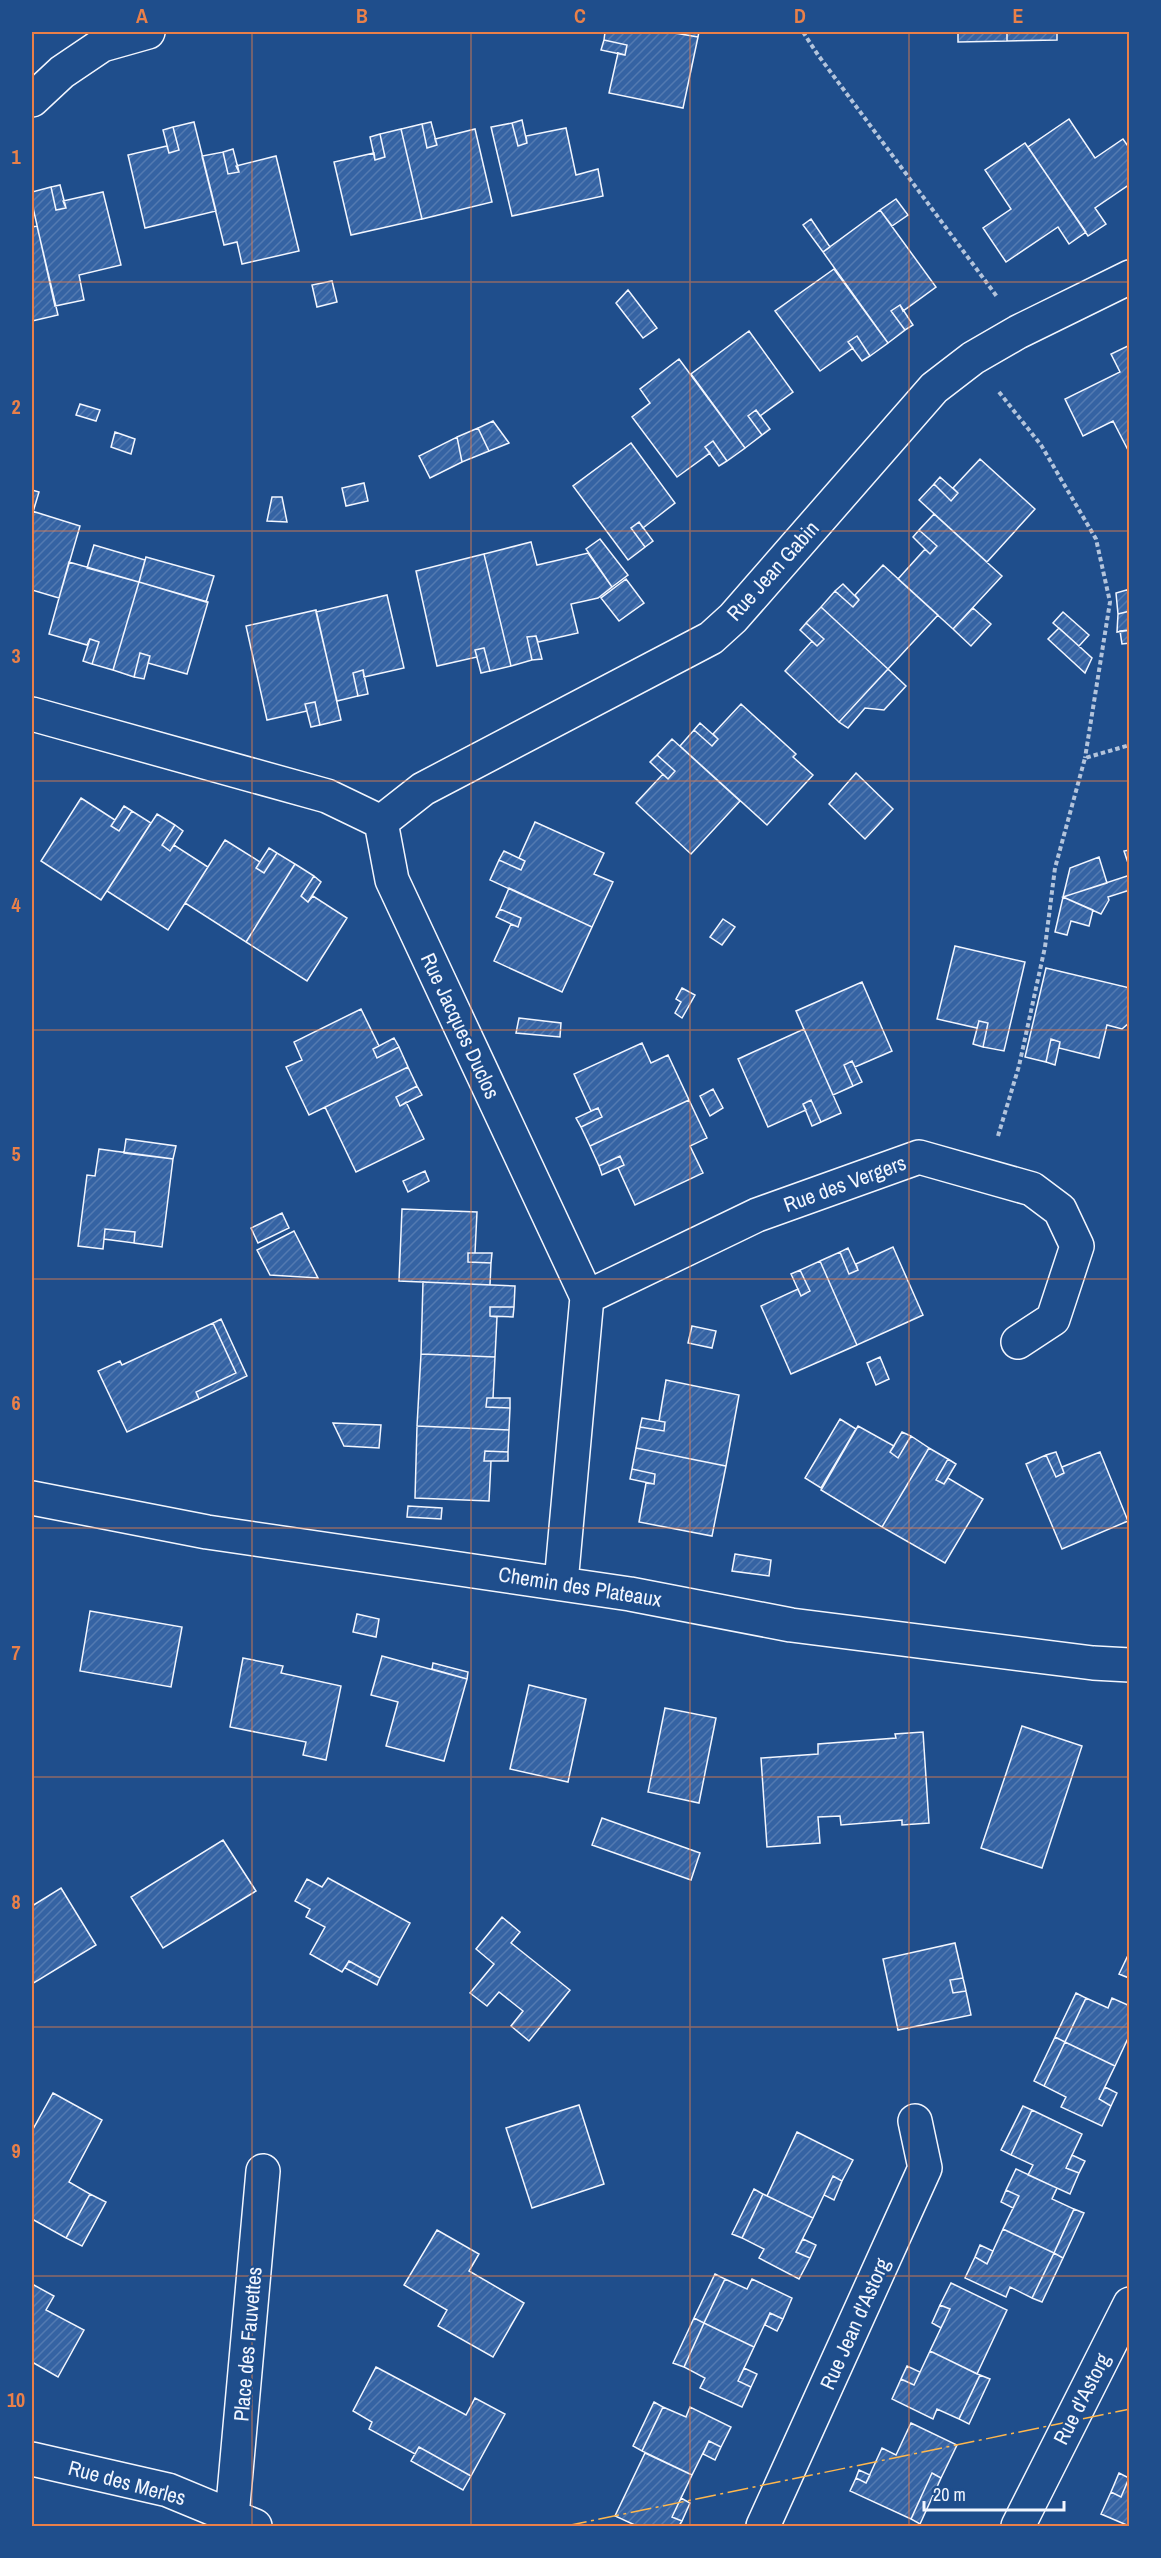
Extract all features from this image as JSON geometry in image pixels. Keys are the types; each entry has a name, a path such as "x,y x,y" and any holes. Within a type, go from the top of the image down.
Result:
{"street":[{"path":"32,100 62,72 102,45 148,32"},
{"name":"Rue Jean Gabin","path":"381,822 423,789 711,638 733,618 934,388 973,358 1018,332 1130,277"},
{"path":"32,714 327,795 381,822"},
{"name":"Rue Jacques Duclos","path":"381,822 392,880 587,1297"},
{"name":"Rue des Vergers","path":"587,1297 757,1215 919,1157 1032,1189 1060,1210 1077,1246 1053,1319 1018,1342"},
{"path":"561,1583 587,1297"},
{"name":"Chemin des Plateaux","path":"32,1498 207,1532 561,1583 791,1625 1093,1663 1130,1665"},
{"name":"Rue Jean d'Astorg","path":"767,2525 925,2168 915,2121"},
{"name":"Place des Fauvettes","path":"243,2521 263,2171"},
{"name":"Rue d'Astorg","path":"1018,2526 1128,2309"},
{"name":"Rue des Merles","path":"32,2459 168,2490 243,2521"}],"path":[{"path":"803,32 1003,304 1018,332"},
{"path":"964,1171 1000,1134 1018,1066 1046,947 1055,868 1085,758 1110,602 1096,539 1041,446 973,358"},
{"path":"1085,758 1130,745"}],"building":[{"path":"605,32 669,32 698,37 683,108 609,93 618,53 625,55 627,45 604,40"},
{"path":"669,32 699,32 698,37"},
{"path":"958,32 1007,32 1007,41 958,42"},
{"path":"1007,32 1057,32 1057,40 1007,41"},
{"path":"604,40 627,45 625,55 601,50"},
{"path":"1069,119 1095,158 1123,139 1130,149 1130,184 1095,208 1106,224 1088,236 1028,147"},
{"path":"522,120 527,143 518,146 512,123"},
{"path":"194,122 216,211 145,228 128,155 167,146 169,153 179,150 173,127"},
{"path":"431,122 437,145 427,148 422,124"},
{"path":"512,123 518,146 527,143 526,136 566,128 576,175 598,169 603,196 512,216 491,127"},
{"path":"422,124 427,148 437,145 435,139 475,129 492,202 422,219 401,129"},
{"path":"173,127 179,150 169,153 163,130"},
{"path":"401,129 422,219 351,235 334,162 374,153 375,160 385,157 380,134"},
{"path":"380,134 385,157 375,160 370,137"},
{"path":"1025,143 1086,232 1069,244 1058,227 1006,262 983,228 1011,209 985,170"},
{"path":"233,149 239,172 228,174 223,152"},
{"path":"223,152 228,174 239,172 236,166 276,156 299,251 242,264 237,242 224,245 202,156"},
{"path":"60,185 66,208 56,210 51,187"},
{"path":"51,187 56,210 66,208 63,201 103,192 121,265 79,275 84,300 55,306 32,203 32,192"},
{"path":"896,199 908,215 892,226 880,210"},
{"path":"880,210 936,287 903,311 900,305 891,311 905,330 888,343 823,252"},
{"path":"811,219 830,247 823,252 803,225"},
{"path":"37,226 58,315 32,321 32,227"},
{"path":"834,269 888,343 870,356 857,336 848,342 853,348 820,371 775,311"},
{"path":"332,281 337,302 317,307 312,285"},
{"path":"628,290 657,328 643,338 616,303"},
{"path":"900,305 913,325 905,330 891,311"},
{"path":"749,331 793,392 760,416 756,410 748,416 762,435 745,448 691,374"},
{"path":"857,336 870,356 862,361 848,342"},
{"path":"1130,345 1130,454 1113,421 1083,436 1065,399 1120,372 1111,354"},
{"path":"679,359 745,448 727,461 713,441 705,447 710,453 677,477 632,417 650,403 640,389"},
{"path":"80,404 100,410 96,421 76,415"},
{"path":"756,410 770,429 762,435 748,416"},
{"path":"493,421 509,443 489,451 478,428"},
{"path":"478,428 489,451 462,462 457,437"},
{"path":"115,432 135,439 131,454 111,447"},
{"path":"457,437 462,462 430,478 419,456"},
{"path":"713,441 727,461 719,466 705,447"},
{"path":"631,443 675,503 643,528 639,522 631,528 645,547 628,560 573,486"},
{"path":"980,459 1035,509 987,562 919,500 934,484 951,501 958,493 953,488"},
{"path":"940,477 958,493 951,501 934,484"},
{"path":"364,483 368,501 346,506 342,488"},
{"path":"32,490 39,492 33,512 32,511"},
{"path":"272,497 282,497 287,522 267,521"},
{"path":"32,511 80,526 59,598 32,590"},
{"path":"934,514 1002,576 953,629 898,579 925,549 930,554 937,546 919,530"},
{"path":"639,522 653,541 645,547 631,528"},
{"path":"919,530 937,546 930,554 913,537"},
{"path":"600,539 628,575 612,587 586,549"},
{"path":"531,542 537,565 588,553 612,587 598,598 571,604 578,633 538,642 536,636 527,637 532,660 511,666 484,554"},
{"path":"94,545 145,560 139,582 87,568"},
{"path":"484,554 511,666 490,671 484,648 475,650 477,657 437,666 416,571"},
{"path":"146,557 214,576 206,602 139,582"},
{"path":"69,562 139,582 113,670 92,664 99,642 90,639 87,645 49,634"},
{"path":"883,565 938,615 888,669 821,607 835,591 853,607 859,600 855,595"},
{"path":"626,579 644,603 619,621 601,598"},
{"path":"139,582 208,602 187,674 148,663 150,656 140,653 134,677 113,670"},
{"path":"843,584 859,600 853,607 835,591"},
{"path":"1130,589 1130,611 1118,614 1116,593"},
{"path":"387,595 404,668 364,677 363,670 353,673 358,696 337,701 316,612"},
{"path":"821,607 888,669 839,722 785,671 812,641 817,646 824,639 806,623"},
{"path":"973,608 991,624 971,646 953,629"},
{"path":"316,610 341,720 320,725 315,702 305,704 307,711 267,720 246,626"},
{"path":"1130,611 1130,630 1117,632 1118,614"},
{"path":"1063,612 1089,635 1079,646 1053,623"},
{"path":"806,623 824,639 817,646 800,630"},
{"path":"1059,628 1092,658 1085,673 1048,639"},
{"path":"1130,630 1130,643 1122,644 1120,631"},
{"path":"536,636 542,659 532,660 527,637"},
{"path":"90,639 99,642 92,664 83,661"},
{"path":"484,648 490,671 481,673 475,650"},
{"path":"140,653 150,656 144,679 134,677"},
{"path":"888,669 906,686 884,710 865,708 848,728 839,722"},
{"path":"363,670 368,694 358,696 353,673"},
{"path":"315,702 320,725 311,727 305,704"},
{"path":"741,704 796,754 793,757 813,775 767,825 680,746 694,730 712,746 718,739 713,734"},
{"path":"700,723 718,739 712,746 694,730"},
{"path":"672,739 740,801 691,854 636,803 663,774 668,779 675,771 657,755"},
{"path":"657,755 675,771 668,779 650,762"},
{"path":"856,773 893,809 865,839 829,804"},
{"path":"81,798 115,820 111,826 119,831 132,811 151,823 101,900 41,861"},
{"path":"124,806 132,811 119,831 111,826"},
{"path":"157,814 175,825 162,845 170,851 174,845 208,867 168,930 107,891"},
{"path":"535,822 604,853 594,874 613,882 592,927 490,880 499,860 521,870 525,861 519,858"},
{"path":"175,825 183,831 170,851 162,845"},
{"path":"225,840 260,862 256,868 264,873 277,853 295,864 246,942 185,903"},
{"path":"269,848 277,853 264,873 256,868"},
{"path":"1130,850 1130,866 1129,866 1124,851"},
{"path":"504,851 525,861 521,870 499,860"},
{"path":"1099,857 1107,883 1063,897 1070,868"},
{"path":"295,864 314,876 301,896 308,902 313,896 347,918 307,981 246,942"},
{"path":"1130,875 1130,890 1108,897 1109,900 1101,914 1063,897"},
{"path":"314,876 321,882 308,902 301,896"},
{"path":"509,888 592,927 562,992 494,961 511,924 518,927 521,918 500,909"},
{"path":"1063,897 1093,910 1089,926 1071,921 1067,935 1055,932"},
{"path":"500,909 521,918 518,927 496,917"},
{"path":"723,919 735,927 722,945 710,937"},
{"path":"955,946 1025,962 1004,1051 983,1047 988,1023 979,1021 977,1028 937,1019"},
{"path":"1046,968 1130,988 1129,1023 1122,1029 1107,1025 1099,1058 1059,1048 1060,1042 1051,1039 1046,1062 1025,1057"},
{"path":"862,982 892,1051 855,1067 852,1061 844,1065 853,1086 833,1095 796,1011"},
{"path":"682,988 695,995 682,1018 675,1013 681,1002 676,999"},
{"path":"361,1009 379,1046 373,1049 377,1058 399,1047 408,1067 309,1115 286,1067 302,1060 294,1042"},
{"path":"519,1018 561,1023 560,1037 516,1033"},
{"path":"979,1021 988,1023 983,1047 973,1044"},
{"path":"804,1029 841,1113 821,1122 811,1100 803,1104 806,1110 768,1127 738,1059"},
{"path":"394,1038 399,1047 377,1058 373,1049"},
{"path":"1051,1039 1060,1042 1055,1065 1046,1062"},
{"path":"642,1043 651,1063 668,1055 689,1100 590,1146 581,1127 602,1117 598,1108 591,1111 574,1074"},
{"path":"852,1061 862,1082 853,1086 844,1065"},
{"path":"408,1067 417,1086 396,1097 400,1106 406,1102 424,1139 356,1172 325,1107"},
{"path":"417,1086 422,1095 400,1106 396,1097"},
{"path":"713,1089 723,1108 710,1116 700,1096"},
{"path":"689,1100 707,1138 690,1146 703,1173 635,1205 618,1168 624,1165 620,1156 599,1166 590,1146"},
{"path":"811,1100 821,1122 812,1126 803,1104"},
{"path":"598,1108 602,1117 581,1127 576,1118"},
{"path":"126,1139 176,1146 173,1159 124,1153"},
{"path":"99,1149 173,1159 162,1247 134,1243 135,1232 105,1229 103,1249 78,1246 87,1175 95,1176"},
{"path":"620,1156 624,1165 602,1175 599,1166"},
{"path":"425,1171 429,1181 408,1192 403,1181"},
{"path":"402,1209 477,1212 475,1253 468,1253 468,1262 491,1263 490,1285 399,1281"},
{"path":"282,1213 289,1228 258,1243 251,1228"},
{"path":"105,1229 135,1232 134,1243 104,1239"},
{"path":"294,1231 318,1278 270,1275 257,1250"},
{"path":"893,1247 923,1315 857,1345 820,1261 840,1252 849,1274 858,1270 856,1264"},
{"path":"848,1248 858,1270 849,1274 840,1252"},
{"path":"468,1253 492,1253 491,1263 468,1262"},
{"path":"820,1261 857,1345 791,1374 761,1306 798,1289 801,1296 810,1291 800,1270"},
{"path":"800,1270 810,1291 801,1296 791,1274"},
{"path":"423,1282 515,1286 514,1307 490,1307 490,1316 497,1317 495,1357 421,1354"},
{"path":"490,1307 514,1307 513,1317 490,1316"},
{"path":"221,1319 247,1376 199,1399 196,1392 236,1373 213,1323"},
{"path":"213,1323 236,1373 196,1392 199,1399 127,1432 98,1371 120,1361 122,1365"},
{"path":"692,1326 716,1331 712,1348 688,1343"},
{"path":"421,1354 495,1357 493,1398 487,1398 486,1407 510,1408 509,1430 417,1426"},
{"path":"880,1357 889,1379 876,1385 867,1363"},
{"path":"666,1380 739,1395 726,1466 636,1448 640,1427 664,1431 665,1422 659,1421"},
{"path":"487,1398 510,1398 510,1408 486,1407"},
{"path":"642,1418 665,1422 664,1431 640,1427"},
{"path":"840,1419 856,1429 821,1488 805,1478"},
{"path":"333,1423 381,1425 379,1448 344,1446"},
{"path":"417,1426 509,1430 508,1452 485,1451 484,1461 491,1461 489,1501 415,1498"},
{"path":"858,1426 894,1446 890,1452 898,1458 911,1436 929,1448 882,1527 821,1490"},
{"path":"902,1432 911,1436 898,1458 890,1452"},
{"path":"636,1448 726,1466 712,1536 639,1522 646,1483 654,1484 655,1474 632,1469"},
{"path":"929,1448 948,1459 936,1480 944,1484 948,1478 983,1499 945,1563 882,1527"},
{"path":"485,1451 508,1452 508,1461 484,1461"},
{"path":"1056,1452 1064,1473 1056,1477 1046,1455"},
{"path":"1100,1452 1128,1521 1062,1549 1026,1464 1046,1455 1056,1477 1064,1473 1062,1467"},
{"path":"948,1459 956,1464 944,1484 936,1480"},
{"path":"632,1469 655,1474 654,1484 630,1479"},
{"path":"408,1506 442,1508 441,1519 407,1517"},
{"path":"735,1554 771,1560 769,1576 732,1571"},
{"path":"90,1611 182,1627 171,1687 80,1671"},
{"path":"357,1614 379,1619 376,1637 353,1632"},
{"path":"382,1656 467,1679 444,1761 386,1746 398,1702 371,1695"},
{"path":"243,1658 283,1666 281,1673 341,1686 326,1760 303,1755 306,1742 230,1727"},
{"path":"433,1663 468,1672 467,1679 432,1669"},
{"path":"529,1685 586,1699 568,1782 510,1769"},
{"path":"665,1708 716,1718 699,1803 648,1792"},
{"path":"1022,1726 1082,1746 1042,1868 981,1848"},
{"path":"923,1732 929,1823 902,1825 902,1820 841,1825 840,1816 818,1817 820,1843 767,1847 761,1758 818,1754 818,1744 896,1738 895,1734"},
{"path":"602,1818 700,1853 691,1880 592,1845"},
{"path":"223,1840 256,1891 163,1948 131,1897"},
{"path":"328,1878 410,1923 380,1978 349,1961 342,1972 310,1954 325,1927 306,1917 310,1909 295,1901 307,1879 322,1887"},
{"path":"61,1888 96,1945 32,1984 32,1906"},
{"path":"502,1917 520,1932 511,1943 570,1990 529,2041 511,2026 523,2011 499,1992 487,2006 470,1993 494,1964 476,1949"},
{"path":"955,1943 963,1978 950,1980 953,1993 966,1991 971,2015 898,2030 883,1959"},
{"path":"1130,1951 1130,1977 1129,1978 1119,1974"},
{"path":"349,1961 380,1978 377,1985 345,1968"},
{"path":"963,1978 966,1991 953,1993 950,1980"},
{"path":"1076,1993 1086,1998 1065,2042 1055,2037"},
{"path":"1086,1998 1108,2008 1112,1998 1130,2006 1130,2034 1115,2066 1065,2042"},
{"path":"1055,2037 1065,2042 1044,2086 1034,2081"},
{"path":"1065,2042 1115,2066 1099,2099 1111,2106 1102,2126 1061,2107 1066,2097 1044,2086"},
{"path":"1105,2087 1117,2093 1111,2106 1099,2099"},
{"path":"53,2093 102,2120 69,2182 90,2194 66,2238 32,2219 32,2131"},
{"path":"579,2105 604,2184 532,2208 506,2128"},
{"path":"1023,2106 1032,2110 1011,2155 1001,2150"},
{"path":"1032,2110 1082,2134 1066,2168 1079,2173 1070,2194 1028,2175 1033,2165 1011,2155"},
{"path":"797,2132 853,2160 842,2181 833,2176 813,2218 767,2196"},
{"path":"1072,2155 1085,2161 1079,2173 1066,2168"},
{"path":"1016,2169 1057,2188 1052,2199 1074,2209 1054,2253 1003,2229 1019,2196 1006,2190"},
{"path":"833,2176 842,2181 834,2200 824,2195"},
{"path":"754,2189 763,2194 742,2238 732,2234"},
{"path":"1006,2190 1019,2196 1013,2208 1001,2202"},
{"path":"90,2194 106,2202 82,2246 66,2238"},
{"path":"763,2194 813,2218 796,2252 810,2258 799,2279 759,2258 764,2249 742,2238"},
{"path":"1074,2209 1084,2213 1063,2258 1054,2253"},
{"path":"1003,2229 1054,2253 1032,2298 1010,2287 1006,2297 965,2278 975,2257 987,2264"},
{"path":"437,2230 479,2254 469,2271 524,2303 493,2357 438,2326 447,2310 404,2285"},
{"path":"803,2239 816,2245 810,2258 796,2252"},
{"path":"980,2245 993,2251 987,2264 975,2257"},
{"path":"1054,2253 1063,2258 1042,2302 1032,2298"},
{"path":"715,2274 725,2279 704,2323 694,2318"},
{"path":"725,2279 747,2289 752,2279 792,2298 783,2319 770,2313 754,2347 704,2323"},
{"path":"951,2283 1007,2310 977,2374 930,2351 950,2309 940,2305"},
{"path":"32,2284 54,2296 46,2310 84,2330 58,2377 32,2362"},
{"path":"940,2305 950,2309 941,2328 932,2323"},
{"path":"770,2313 783,2319 777,2331 765,2325"},
{"path":"694,2318 704,2323 684,2367 673,2363"},
{"path":"704,2323 754,2347 738,2381 751,2387 742,2407 700,2388 705,2378 684,2367"},
{"path":"930,2351 980,2375 959,2419 937,2409 933,2419 892,2399 901,2379 914,2385"},
{"path":"907,2366 920,2372 914,2385 901,2379"},
{"path":"376,2367 466,2415 475,2398 505,2414 471,2476 419,2447 415,2454 369,2429 372,2422 353,2411"},
{"path":"744,2368 757,2374 751,2387 738,2381"},
{"path":"980,2375 990,2379 969,2424 959,2419"},
{"path":"654,2402 663,2407 642,2451 633,2446"},
{"path":"663,2407 686,2417 690,2407 731,2427 721,2447 709,2441 692,2475 642,2451"},
{"path":"911,2423 957,2445 941,2478 932,2473 911,2519 850,2491 856,2478 866,2483 882,2448 896,2455"},
{"path":"709,2441 721,2447 715,2460 703,2454"},
{"path":"419,2447 471,2476 463,2490 411,2461"},
{"path":"645,2453 692,2475 672,2517 682,2521 679,2526 637,2526 615,2516"},
{"path":"859,2470 870,2475 866,2483 856,2478"},
{"path":"932,2473 941,2478 920,2524 911,2519"},
{"path":"1119,2473 1129,2478 1121,2497 1111,2492"},
{"path":"1129,2478 1130,2526 1101,2514 1111,2492 1121,2497"},
{"path":"681,2498 690,2503 682,2521 672,2517"}],"power":[{"path":"566,2526 1130,2409"}]}
